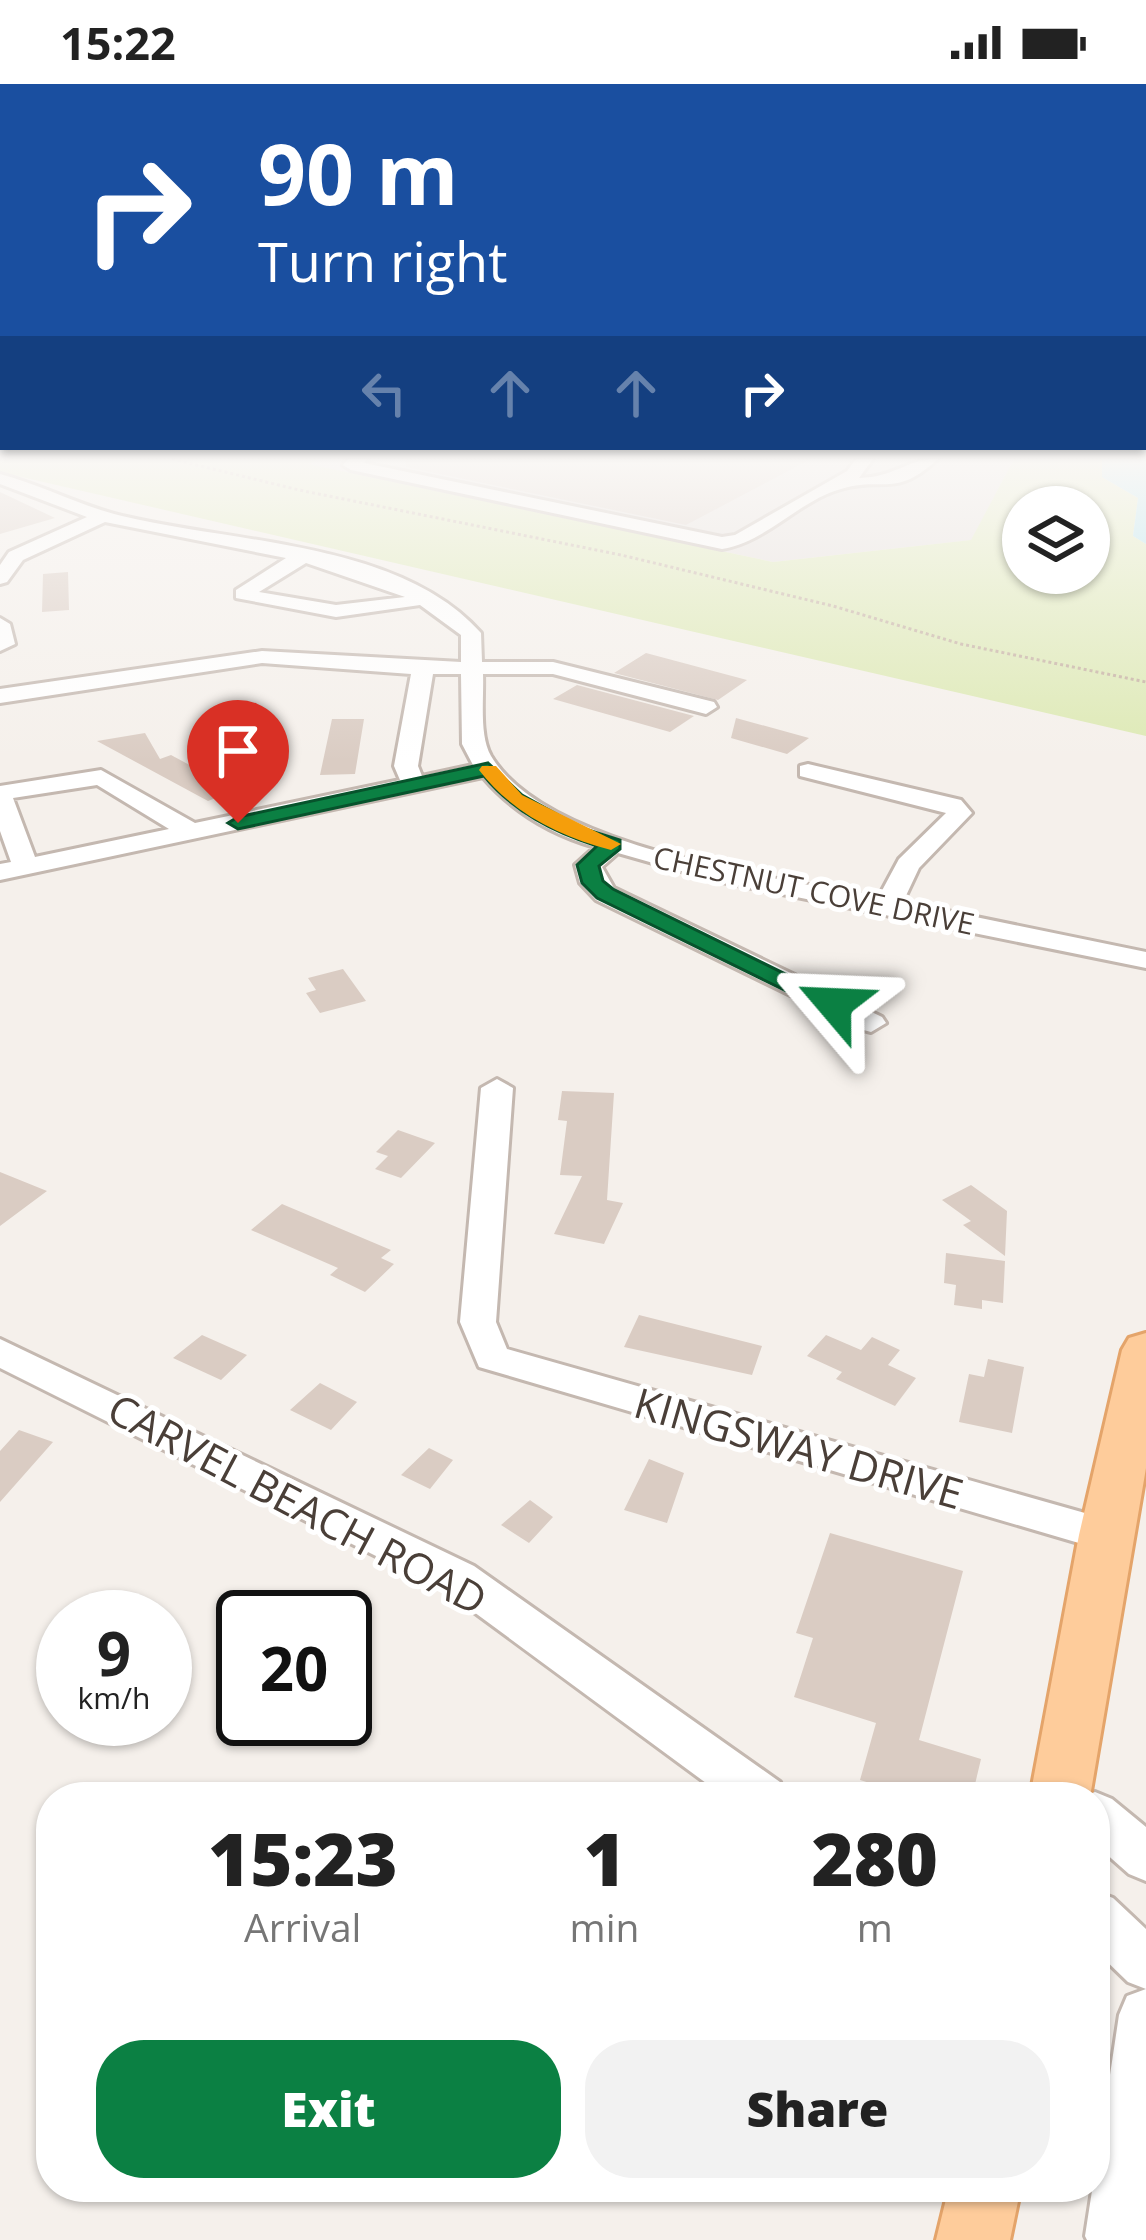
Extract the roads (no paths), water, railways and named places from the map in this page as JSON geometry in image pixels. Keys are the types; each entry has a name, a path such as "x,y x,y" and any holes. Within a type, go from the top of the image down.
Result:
{"main road":[{"path":"1075,1782 1106,1535 1144,1373"},
{"path":"973,2240 982,2202"}],"street":[{"path":"297,560 243,594 329,612 389,609 429,596"},
{"path":"194,833 101,777 0,794 13,870 194,833 413,782 488,769 474,744 471,633 429,596 371,574 307,560"},
{"path":"0,624 5,644 0,645"},
{"path":"0,696 262,657 423,668 553,668 706,707"},
{"path":"413,782 406,766 423,668"},
{"name":"CHESTNUT COVE DRIVE","path":"488,769 514,799 574,832 613,844 713,872 1146,960"},
{"path":"808,771 952,805 960,813 908,865 888,905"},
{"path":"613,844 588,865 593,883 605,894 872,1023"},
{"name":"CHESTNUT COVE DRIVE","path":"1085,951 1146,980"},
{"name":"KINGSWAY DRIVE","path":"497,1088 478,1322 493,1358 1106,1535"},
{"name":"CARVEL BEACH ROAD","path":"0,1352 459,1578 742,1782"},
{"path":"1110,1828 1146,1858"},
{"path":"1110,1929 1146,1964"},
{"path":"1119,2240 1114,2236 1124,2136 1146,2015"}]}
